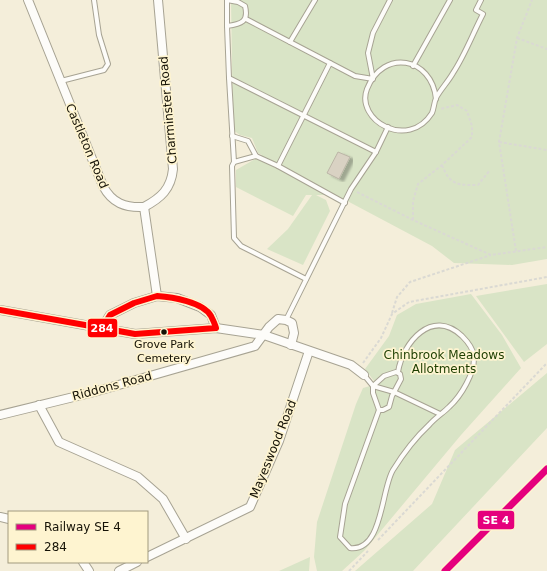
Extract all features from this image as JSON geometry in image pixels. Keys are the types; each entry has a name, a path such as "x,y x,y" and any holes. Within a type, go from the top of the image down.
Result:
{"street":[{"name":"Castleton Road","path":"28,0 106,193 121,205 144,207"},
{"name":"Charminster Road","path":"144,207 159,199 165,193 169,186 173,169 158,0"},
{"path":"144,207 157,296"},
{"path":"101,329 110,315 134,303 157,296 177,298 200,307 211,315 216,328"},
{"path":"0,310 135,334 216,328 264,335 351,365 364,376"},
{"name":"Riddons Road","path":"0,415 94,392 255,346 274,322 278,319 286,320"},
{"path":"286,320 291,321 293,326 291,345"},
{"name":"Mayeswood Road","path":"148,557 250,507 279,441 309,351"},
{"path":"39,405 59,442 138,477 163,499 186,539"},
{"path":"119,571 135,563"}],"lane":[{"path":"60,81 104,70 108,64 99,35 94,0"},
{"path":"246,19 245,6 238,2 227,0 229,78 234,162 232,166 234,238 242,246 306,279"},
{"path":"290,42 315,0"},
{"path":"373,79 368,53 373,33 390,0"},
{"path":"413,66 450,0"},
{"path":"436,99 435,88 430,78 423,70 402,62 390,63 379,69 366,90 366,102 370,113 377,123 398,132 409,131 424,123 433,110 436,99 454,73 483,14 476,10 481,0"},
{"path":"246,19 355,76 373,79"},
{"path":"227,26 242,22 246,19"},
{"path":"278,166 330,63"},
{"path":"229,78 376,152"},
{"path":"286,320 351,189 376,152 388,127"},
{"path":"232,136 248,141 256,156 278,166 345,203"},
{"path":"234,162 256,156"},
{"path":"379,410 384,410 389,407 394,392 401,379 398,372 411,341 425,328 432,326 449,326 471,346 474,357 472,371 455,400 422,432 392,471 387,482 377,526 372,538 364,545 350,548 340,537 342,513 379,410 373,393 373,386 384,376 398,372"},
{"path":"364,376 373,386 394,392 440,414"}],"path":[{"path":"516,251 499,142 517,38 532,0"},
{"path":"517,38 547,49"},
{"path":"413,220 413,201 418,184 442,165 472,137 472,126 467,111 457,105 433,110"},
{"path":"499,142 547,150"},
{"path":"442,165 446,175 452,182 463,185 478,185 490,170"},
{"path":"351,189 413,220 491,255"},
{"path":"357,370 377,344 392,314 397,297 410,282 491,255 547,247"},
{"path":"392,314 408,302 547,277"},
{"path":"376,542 547,363"},
{"path":"349,571 371,548"}],"green space":[{"path":"231,0 547,0 547,259 512,265 454,263 432,246 336,195 316,195 326,200 330,211 303,265 267,249 288,229 312,195 306,195 293,216 236,187 236,170 262,155 258,153 252,138 240,135 233,130"},
{"path":"547,284 547,344 524,362 476,296"},
{"name":"Chinbrook Meadows Allotments","path":"471,294 502,335 521,368 461,435 364,551 342,571 317,571 314,557 317,522 356,404 363,388 370,386 374,381 365,369 389,336 397,315 416,304"},
{"path":"547,373 547,428 413,571 355,571 432,504 455,450"},
{"path":"310,557 309,571 279,571"}],"building":[{"path":"338,152 350,157 339,179 327,173"}],"transit line":[{"name":"284","path":"157,296 179,299 201,307 211,316 216,328 135,334 102,328 110,315 134,303 157,296"},
{"name":"284","path":"0,310 102,328"},
{"path":"445,571 547,469"}],"place":[{"name":"Grove Park Cemetery","path":"164,332"}]}
